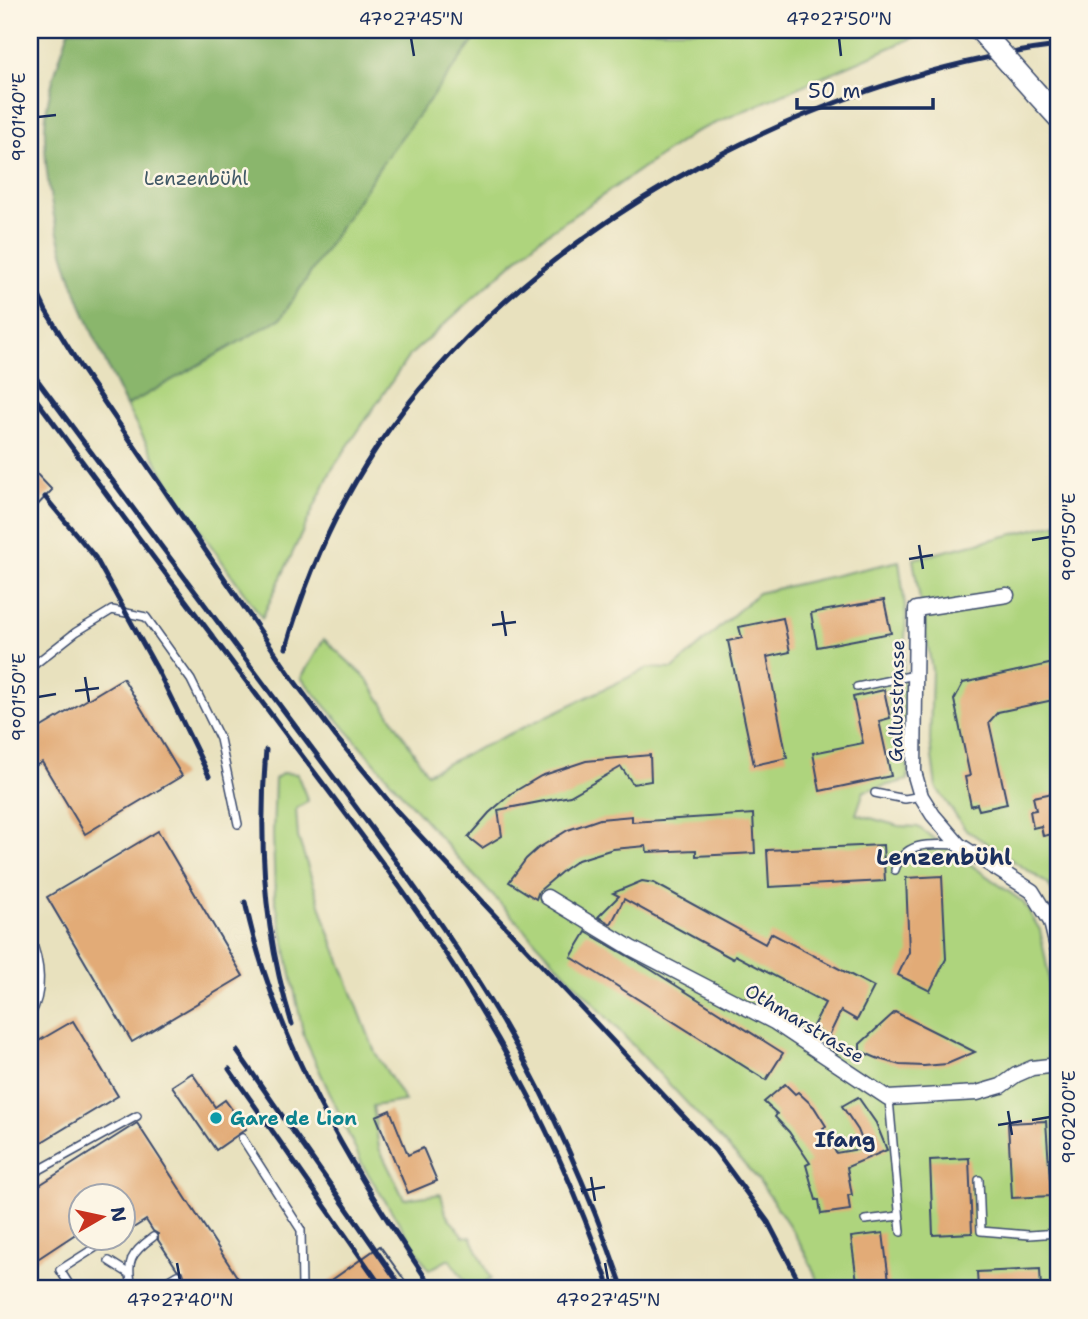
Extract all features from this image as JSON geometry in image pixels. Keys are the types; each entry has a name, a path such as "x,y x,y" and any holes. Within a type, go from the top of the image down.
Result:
{"main road":[{"path":"980,30 1058,117"}],"street":[{"name":"Gallusstrasse","path":"1007,595 915,610 914,772 921,796 933,815 959,845 1032,891 1051,922 1058,951"},
{"name":"Othmarstrasse","path":"547,897 631,948 774,1022 888,1098"},
{"path":"888,1098 977,1093 1000,1086 1016,1074 1032,1068 1058,1065"}],"lane":[{"path":"30,668 76,632 112,610 146,617 191,680 220,739 238,824"},
{"path":"30,659 41,659"},
{"path":"857,687 916,675"},
{"path":"875,793 905,799 921,796"},
{"path":"895,870 903,853 916,846 959,845"},
{"path":"30,937 38,963 40,987 30,1016"},
{"path":"888,1098 901,1232"},
{"path":"30,1175 137,1116"},
{"path":"242,1138 301,1230 302,1289"},
{"path":"979,1180 981,1231 1029,1235 1058,1233"},
{"path":"865,1220 899,1216"},
{"path":"128,1273 136,1250 153,1237"},
{"path":"72,1289 60,1270 88,1252"},
{"path":"108,1261 128,1273 134,1289"},
{"path":"154,1289 177,1275"}],"green space":[{"name":"Lenzenbühl","path":"69,30 482,30 383,162 281,318 126,406 81,306 51,201 46,165 46,115"},
{"path":"477,30 931,30 695,132 538,240 409,356 331,471 262,618 172,490 126,406 281,318 435,82"},
{"path":"1058,523 1058,902 1048,884 965,829 936,787 930,741 932,670 913,559"},
{"path":"899,561 906,614 904,667 908,780 864,791 856,814 899,826 918,827 1023,902 1040,930 1048,972 1058,1171 1058,1289 820,1289 801,1246 758,1179 465,866 301,678 324,639 367,679 427,773 648,668 673,669 758,593"},
{"path":"283,773 297,774 308,801 296,809 298,837 331,938 375,1052 405,1101 373,1106 379,1148 404,1199 441,1194 446,1214 463,1236 471,1237 491,1279 476,1289 471,1289 449,1259 429,1270 363,1166 304,1037 275,898 275,779"}],"building":[{"path":"30,467 52,490 30,513"},
{"path":"884,600 891,633 817,647 811,613"},
{"path":"783,618 790,652 767,657 787,758 754,765 728,641 742,638 739,627"},
{"path":"1058,662 1058,699 998,712 989,722 1007,804 979,810 977,804 971,806 965,777 970,776 954,700 963,683"},
{"path":"123,678 182,776 85,834 42,762 30,769 30,734"},
{"path":"884,690 890,718 879,721 891,776 820,791 813,753 863,743 853,697"},
{"path":"650,755 651,781 633,784 621,767 570,796 498,810 502,836 482,848 468,837 489,813 512,793 541,776 586,761"},
{"path":"1058,792 1058,833 1043,836 1041,826 1033,828 1030,811 1036,810 1033,797"},
{"path":"753,814 755,853 696,856 696,850 647,852 646,846 613,849 578,860 539,891 536,899 509,882 537,849 568,830 600,819 632,816 632,822"},
{"path":"158,831 243,976 132,1042 47,897"},
{"path":"883,845 885,881 769,887 767,850"},
{"path":"942,876 946,959 930,991 898,975 909,952 906,878"},
{"path":"642,881 654,883 765,944 771,933 874,987 857,1020 841,1011 828,1038 813,1026 825,1003 735,955 733,959 624,899 611,924 598,917 619,896 613,893"},
{"path":"586,932 783,1053 766,1080 571,957"},
{"path":"895,1012 975,1052 947,1064 924,1066 900,1065 860,1051 860,1044"},
{"path":"73,1021 118,1096 30,1149 30,1046"},
{"name":"Gare de Lion","path":"192,1073 215,1107 225,1100 246,1129 216,1150 172,1086"},
{"path":"785,1084 814,1107 826,1126 823,1128 836,1153 865,1148 858,1130 842,1106 858,1097 876,1123 887,1150 847,1167 852,1195 848,1195 850,1210 821,1214 819,1200 816,1200 806,1165 810,1163 775,1117 777,1114 764,1102"},
{"path":"390,1110 408,1155 423,1148 437,1181 408,1193 376,1116"},
{"path":"1046,1121 1051,1196 1012,1198 1008,1123"},
{"path":"137,1123 245,1289 171,1289 185,1280 183,1272 177,1269 158,1240 158,1234 146,1220 136,1226 136,1182 66,1182 66,1240 30,1264 30,1191"},
{"path":"969,1158 972,1233 933,1235 930,1160"},
{"path":"883,1233 890,1289 858,1289 851,1237"},
{"path":"380,1246 411,1289 319,1289"},
{"path":"1040,1269 1041,1289 978,1289 977,1272"}],"railway":[{"path":"286,648 303,595 335,519 377,447 436,370 507,299 588,235 677,178 770,130 866,92 963,63 1058,46"},
{"path":"30,277 46,311 81,368 295,682 336,737 396,810 715,1150 768,1222 803,1289"},
{"path":"30,370 373,830 459,952 486,994 544,1098 587,1192 623,1289"},
{"path":"30,391 365,840 459,975 537,1111 584,1217 610,1289"},
{"path":"45,497 95,557 157,669 209,776"},
{"path":"266,750 263,820 265,889 275,957 292,1024"},
{"path":"245,902 276,1006 320,1104 374,1198 433,1289"},
{"path":"237,1051 403,1289"},
{"path":"229,1069 383,1289"}],"place":[{"name":"Gare de Lion","path":"216,1118"}],"district":[{"name":"Lenzenbühl","path":"944,857"},
{"name":"Ifang","path":"845,1140"}]}
